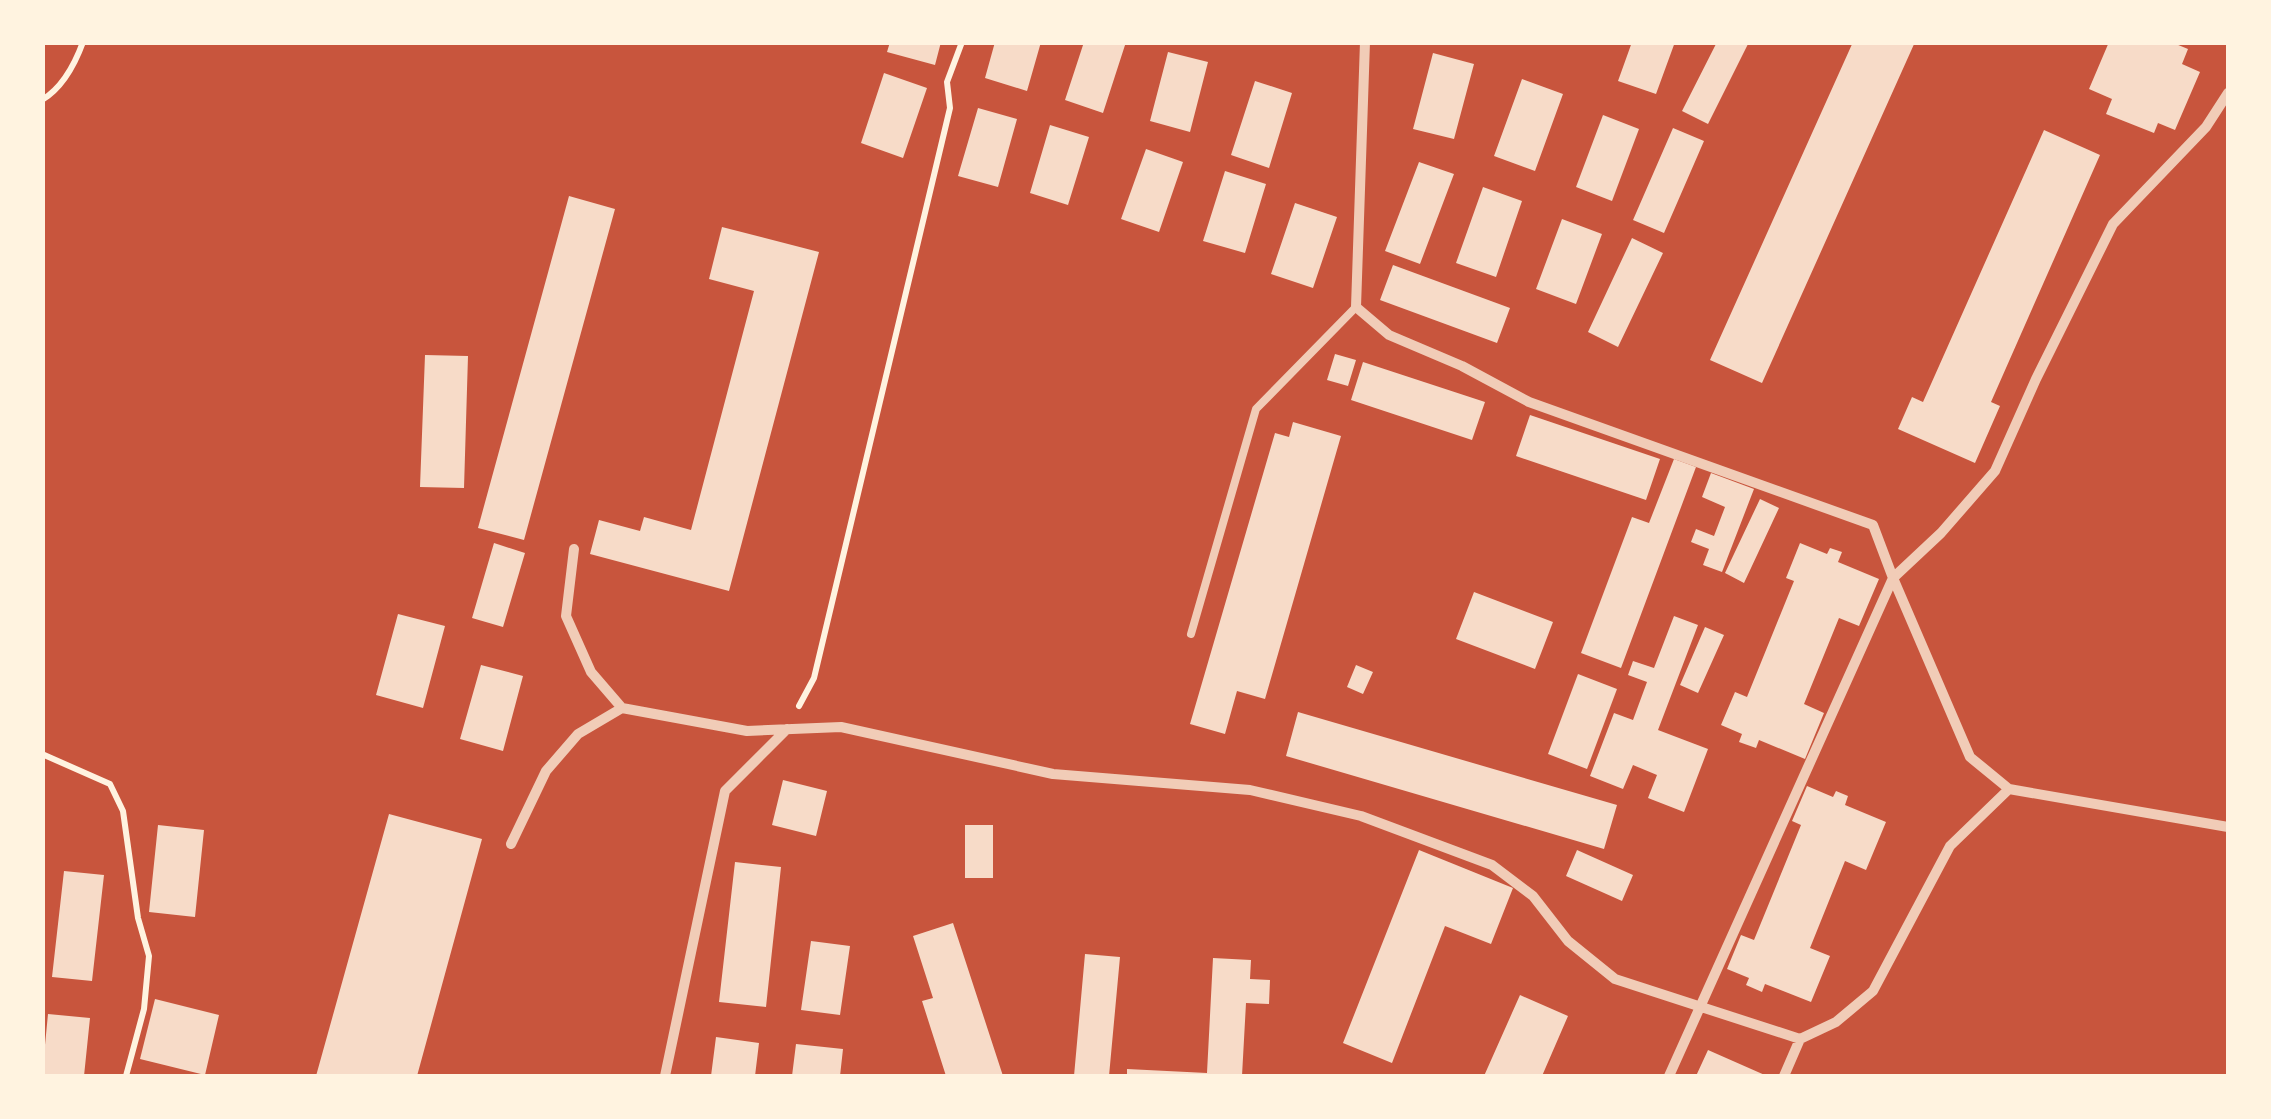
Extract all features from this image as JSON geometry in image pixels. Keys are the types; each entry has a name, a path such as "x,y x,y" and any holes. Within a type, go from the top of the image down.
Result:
{"street":[{"path":"1365,42 1356,307 1388,335 1462,366 1529,402 1873,525 1892,578 1970,756 2009,789 2228,827"},
{"path":"1669,1076 1892,578 1941,533 1995,471 2036,378 2113,224 2206,128 2228,93"},
{"path":"574,549 566,616 592,672 622,708 747,732 841,727 1053,774 1250,790 1361,816 1492,866 1533,896 1568,942 1615,979 1800,1040"},
{"path":"511,844 546,770 578,734 622,708"},
{"path":"665,1076 726,791 787,729"},
{"path":"1784,1076 1800,1040 1836,1022 1874,991 1950,846 2009,789"}],"lane":[{"path":"1191,634 1256,409 1356,307"}],"path":[{"path":"42,100 54,93 83,42"},
{"path":"787,729 814,678 950,108 947,82 962,42"},
{"path":"42,754 110,784 124,812 138,918 149,956 144,1009 126,1076"}],"building":[{"path":"890,42 941,42 935,65 887,52"},
{"path":"995,42 1041,42 1027,91 985,78"},
{"path":"1084,42 1126,42 1103,113 1065,100"},
{"path":"1632,42 1675,42 1656,94 1618,81"},
{"path":"1717,42 1749,42 1708,124 1682,111"},
{"path":"1853,42 1915,42 1762,383 1710,360"},
{"path":"2109,42 2171,42 2188,49 2182,64 2200,72 2175,130 2158,123 2154,133 2106,114 2112,99 2089,89"},
{"path":"1168,52 1208,62 1190,132 1150,121"},
{"path":"1433,53 1474,64 1454,139 1413,129"},
{"path":"884,73 927,88 903,158 861,143"},
{"path":"1522,79 1563,94 1535,171 1494,156"},
{"path":"1255,81 1292,93 1269,168 1231,155"},
{"path":"978,108 1017,119 998,187 958,176"},
{"path":"1603,115 1639,129 1612,201 1576,187"},
{"path":"1050,125 1089,137 1068,205 1030,193"},
{"path":"1673,128 1704,141 1664,233 1633,220"},
{"path":"2044,130 2100,155 1991,402 2000,406 1975,463 1898,429 1912,397 1923,402"},
{"path":"1146,149 1183,162 1159,232 1121,219"},
{"path":"1419,162 1454,174 1420,264 1385,251"},
{"path":"1225,171 1266,184 1245,253 1203,241"},
{"path":"1483,187 1522,201 1496,277 1456,263"},
{"path":"569,196 615,209 524,540 478,528"},
{"path":"1295,203 1337,217 1313,288 1271,274"},
{"path":"1562,219 1602,234 1576,304 1536,289"},
{"path":"722,227 819,252 729,591 590,554 599,520 640,531 644,517 691,530 754,291 709,279"},
{"path":"1632,238 1663,253 1618,347 1588,332"},
{"path":"1393,265 1510,308 1497,343 1380,300"},
{"path":"1335,354 1356,360 1348,386 1327,380"},
{"path":"425,355 468,356 464,488 420,487"},
{"path":"1363,362 1485,402 1472,440 1351,400"},
{"path":"1530,415 1660,459 1646,500 1516,456"},
{"path":"1293,422 1341,436 1265,699 1237,691 1225,734 1190,724 1275,433 1289,437"},
{"path":"1674,459 1696,467 1621,668 1581,653 1632,517 1649,523"},
{"path":"1711,473 1754,489 1722,572 1703,565 1709,549 1691,542 1696,529 1714,536 1725,507 1702,497"},
{"path":"1760,499 1779,508 1744,583 1725,573"},
{"path":"494,543 525,553 503,627 472,618"},
{"path":"1800,543 1827,554 1830,548 1842,552 1838,562 1879,579 1859,626 1839,618 1804,704 1824,713 1805,759 1759,740 1756,748 1739,742 1742,734 1721,725 1735,692 1747,697 1794,581 1786,578"},
{"path":"1474,592 1553,622 1535,669 1456,639"},
{"path":"398,614 445,626 423,708 376,695"},
{"path":"1674,616 1698,625 1658,730 1708,749 1684,812 1648,798 1657,775 1633,765 1623,789 1590,776 1614,713 1633,720 1647,682 1628,675 1633,661 1654,668"},
{"path":"1705,627 1724,635 1698,693 1680,685"},
{"path":"481,665 523,676 503,751 460,739"},
{"path":"1356,665 1373,672 1363,694 1347,687"},
{"path":"1578,674 1617,689 1587,769 1548,754"},
{"path":"1298,712 1617,805 1604,849 1286,756"},
{"path":"783,780 827,791 816,836 772,825"},
{"path":"1807,786 1833,797 1836,791 1848,796 1845,805 1886,822 1866,870 1845,861 1810,948 1830,956 1811,1002 1765,984 1762,992 1746,985 1749,978 1727,969 1741,935 1754,940 1801,825 1792,821"},
{"path":"389,814 482,839 417,1076 316,1076"},
{"path":"158,825 204,830 195,917 149,912"},
{"path":"965,825 993,825 993,878 965,878"},
{"path":"1419,850 1513,888 1491,944 1445,926 1392,1063 1343,1043"},
{"path":"1577,850 1633,875 1622,901 1566,876"},
{"path":"735,862 781,867 766,1007 719,1002"},
{"path":"64,871 104,875 92,981 52,977"},
{"path":"953,923 1003,1076 946,1076 922,1001 933,998 913,936"},
{"path":"811,941 850,946 840,1015 801,1010"},
{"path":"1085,954 1120,957 1109,1076 1074,1076"},
{"path":"1213,958 1251,960 1250,979 1270,980 1269,1004 1246,1003 1242,1076 1127,1076 1127,1069 1207,1073"},
{"path":"1520,995 1568,1016 1542,1076 1484,1076"},
{"path":"155,999 219,1015 205,1075 140,1059"},
{"path":"48,1014 90,1018 84,1076 42,1076"},
{"path":"716,1037 759,1043 755,1076 711,1076"},
{"path":"796,1044 843,1049 840,1076 792,1076"},
{"path":"1708,1050 1767,1076 1696,1076"}]}
